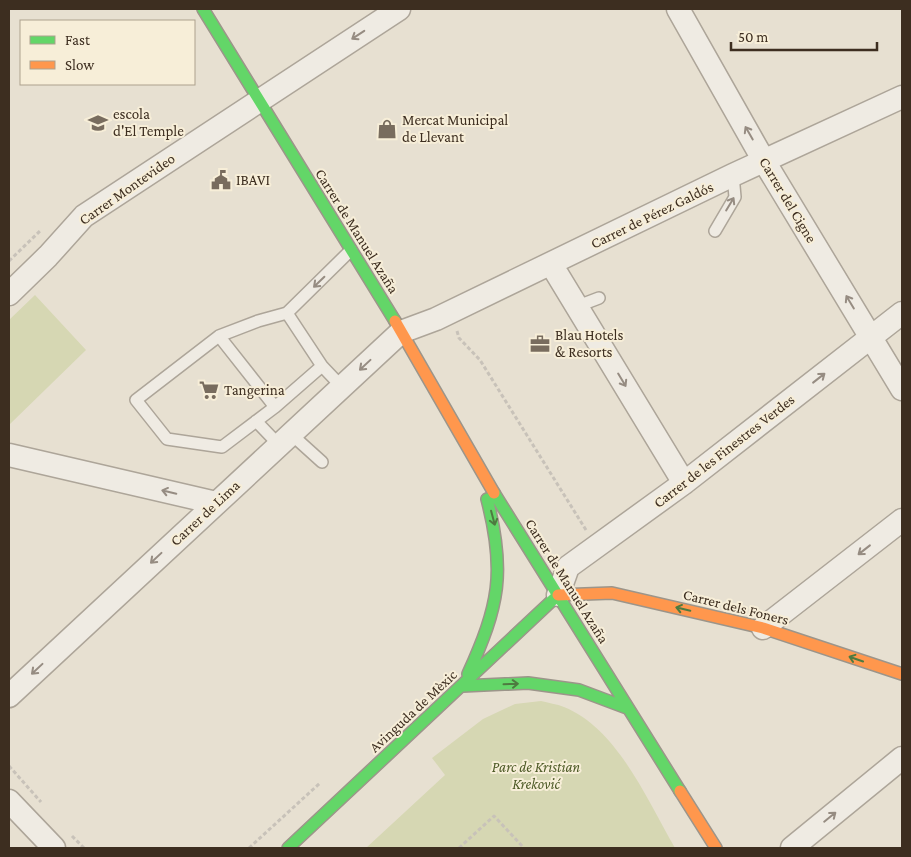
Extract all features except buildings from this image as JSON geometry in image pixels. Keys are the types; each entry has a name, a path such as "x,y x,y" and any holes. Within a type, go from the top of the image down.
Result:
{"street":[{"name":"Carrer de Manuel Azaña","path":"203,9 401,332 480,471 716,848"},
{"name":"Carrer Montevideo","path":"9,294 48,256 84,216 259,100 376,15 399,9"},
{"name":"Carrer del Cigne","path":"678,9 764,160 902,389"},
{"name":"Carrer de Pérez Galdós","path":"401,332 436,319 764,160 902,97"},
{"path":"551,264 684,483"},
{"name":"Carrer de les Finestres Verdes","path":"558,595 568,568 684,483 902,313"},
{"name":"Carrer de Lima","path":"9,696 401,332"},
{"path":"9,455 216,503"},
{"name":"Carrer de Manuel Azaña","path":"463,686 492,618 499,570 496,532 480,471"},
{"path":"764,628 902,520"},
{"name":"Carrer dels Foners","path":"558,595 612,593 764,628 902,674"},
{"name":"Avinguda de Mèxic","path":"288,848 558,595"},
{"path":"463,686 528,683 580,690 628,708"},
{"path":"792,848 902,758"},
{"path":"9,801 54,848"}],"lane":[{"path":"715,231 735,197 733,175"},
{"path":"322,366 275,407 222,447 167,439 136,400 219,336 258,321 286,313 351,250"},
{"path":"578,306 599,298"},
{"path":"286,313 322,366 342,386"},
{"path":"219,336 275,407"},
{"path":"256,421 322,462"}],"path":[{"path":"9,261 47,224"},
{"path":"462,325 457,329 459,338 480,360 592,538 594,549"},
{"path":"249,848 322,782"},
{"path":"459,848 494,816 524,848"}],"green space":[{"path":"35,295 86,350 9,425 9,320"},
{"name":"Parc de Kristian Kreković","path":"541,701 564,707 583,717 600,732 615,749 642,788 675,848 366,848 445,775 432,758 483,719 515,704"}],"traffic: fast":[{"path":"203,9 395,321"},
{"path":"494,493 680,791"},
{"path":"468,674 487,628 496,588 498,569 496,548 487,499"},
{"path":"288,848 558,595"},
{"path":"463,686 528,683 579,690 627,708"}],"traffic: slow":[{"path":"395,321 494,493"},
{"path":"558,595 612,593 763,628 902,674"},
{"path":"680,791 716,848"}],"place":[{"name":"escola d'El Temple","path":"98,123"},
{"name":"Mercat Municipal de Llevant","path":"387,129"},
{"name":"IBAVI","path":"221,180"},
{"name":"Blau Hotels & Resorts","path":"540,344"},
{"name":"Tangerina","path":"209,390"}]}
